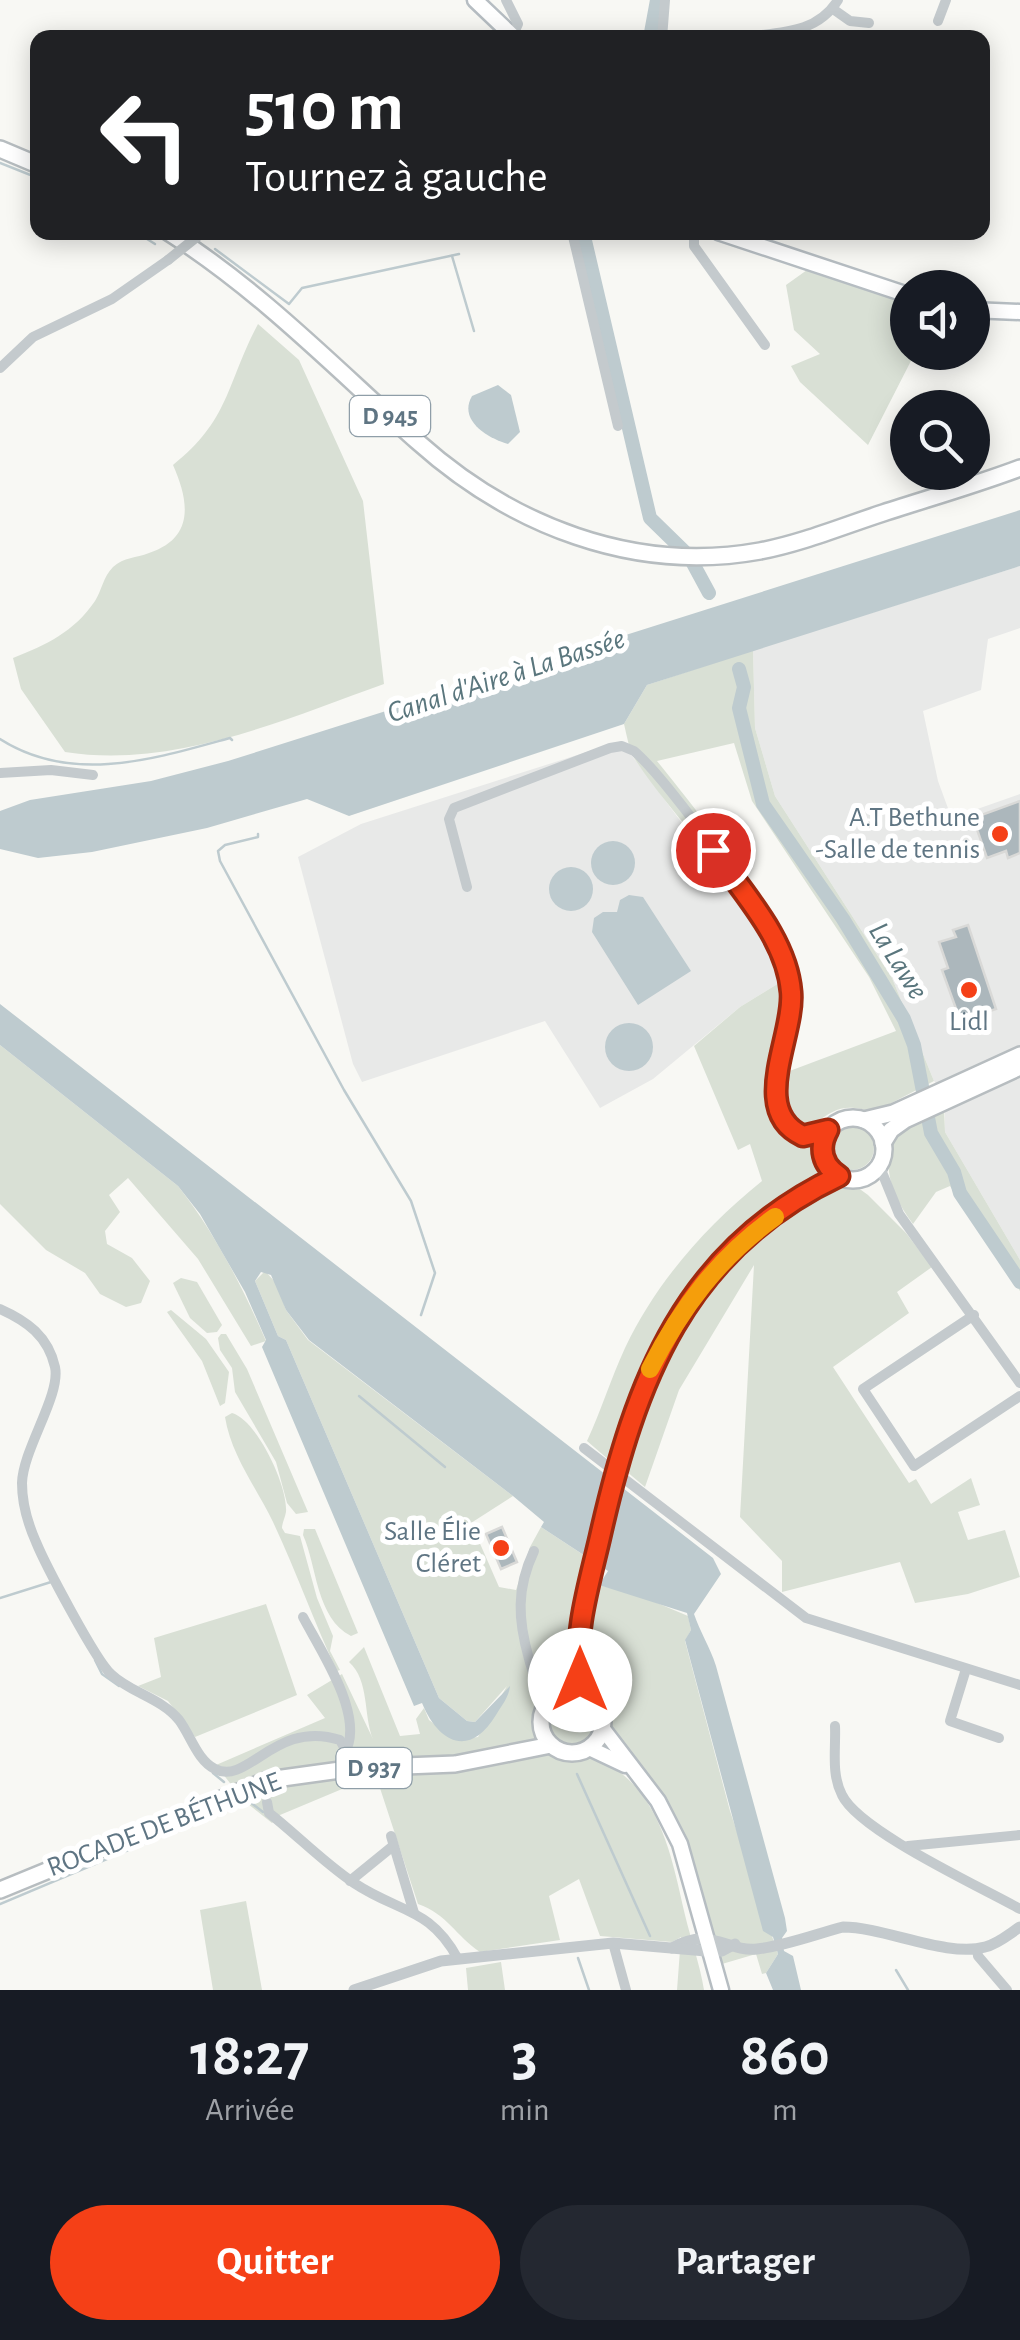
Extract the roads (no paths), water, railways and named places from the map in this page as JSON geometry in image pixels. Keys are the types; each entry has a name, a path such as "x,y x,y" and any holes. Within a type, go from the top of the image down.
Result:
{"main road":[{"path":"475,0 508,30"},
{"path":"0,149 30,162"},
{"name":"D 945","path":"179,240 268,304 420,444 476,489 528,518 584,541 670,555 759,551 1020,468"},
{"path":"742,240 890,290"},
{"path":"990,311 1020,312"},
{"path":"634,1771 614,1756 590,1748 565,1753 551,1745 541,1725 576,1651 625,1435 656,1359 694,1295 740,1243 839,1176 861,1178 879,1164 883,1143 891,1130 918,1108 1020,1056"},
{"path":"936,1099 1020,1067"},
{"path":"788,1208 814,1178 828,1130 844,1119 864,1120 918,1108"},
{"path":"864,1120 876,1129 883,1143"},
{"path":"822,1154 839,1176"},
{"path":"576,1651 580,1680 586,1694 599,1705 603,1729 669,1820 684,1854 704,1946"},
{"path":"554,1698 586,1694"},
{"name":"ROCADE DE BÉTHUNE","path":"508,1751 541,1725"},
{"path":"590,1748 603,1729"},
{"name":"ROCADE DE BÉTHUNE","path":"0,1890 268,1780 356,1768 455,1764 551,1745"},
{"path":"669,1820 682,1881 717,1986"}],"street":[{"path":"506,0 518,24 516,30"},
{"path":"663,30 666,0"},
{"path":"938,21 946,0"},
{"path":"801,30 836,5 850,21 869,22"},
{"path":"0,368 33,338 112,299 193,240"},
{"path":"574,240 618,426"},
{"path":"694,240 694,246 766,345"},
{"path":"467,887 449,819 454,808 610,748 622,746 634,751 692,821 780,948 792,994 776,1099 788,1126 822,1154"},
{"path":"0,773 51,770 93,775"},
{"path":"803,1136 828,1130"},
{"path":"879,1164 898,1214 1020,1383"},
{"path":"0,1309 39,1333 53,1360 56,1372 26,1459 24,1498 36,1542 107,1671 164,1706 179,1720 208,1764 220,1772 240,1771 278,1743 298,1735 340,1740 356,1768"},
{"path":"974,1315 863,1390 914,1466 1020,1396"},
{"path":"584,1448 798,1614 830,1628 1020,1685"},
{"path":"534,1551 523,1574 519,1598 520,1635 535,1682 554,1698"},
{"path":"303,1618 336,1681 348,1714 353,1730 347,1748"},
{"path":"966,1669 950,1721 999,1738"},
{"path":"835,1726 833,1752 842,1797 865,1820 1020,1909"},
{"path":"267,1802 269,1813 350,1881 440,1929 458,1960"},
{"path":"907,1846 1020,1835"},
{"path":"350,1881 392,1841 414,1913"},
{"path":"354,1990 430,1964 612,1943 672,1948 684,1940 704,1946 735,1944 756,1950 843,1926 976,1949 996,1943 1020,1927"},
{"path":"612,1943 626,1990"},
{"path":"976,1949 1007,1990"}],"water":[{"path":"498,385 511,395 520,432 508,444 484,433 469,413 472,396"},
{"name":"Canal d'Aire à La Bassée","path":"1020,510 1020,566 647,685 624,724 349,816 307,799 207,828 92,852 38,858 0,849 0,811 30,800 151,781 228,761"},
{"path":"613,841 628,848 635,863 628,878 613,885 598,878 591,863 598,848"},
{"path":"571,867 586,874 593,889 586,904 571,911 556,904 549,889 556,874"},
{"path":"629,895 643,897 691,971 638,1005 592,932 594,918 603,912 617,912 620,900"},
{"path":"0,1004 713,1558 721,1574 694,1614 716,1666 785,1918 784,1951 793,1956 801,1990 773,1990 766,1973 778,1954 773,1937 763,1931 685,1640 691,1630 687,1613 599,1585 608,1571 541,1527 544,1522 513,1496 309,1340 286,1310 271,1275 261,1272 255,1281 278,1336 286,1340 439,1698 467,1721 475,1722 510,1686 496,1715 476,1737 466,1741 446,1736 422,1703 414,1706 262,1347 266,1340 245,1292 200,1214 178,1186 0,1045"},
{"path":"629,1023 646,1030 653,1047 646,1064 629,1071 612,1064 605,1047 612,1030"}],"waterway":[{"name":"La Lawe","path":"651,30 657,0"},
{"path":"0,163 30,175"},
{"path":"149,240 155,244"},
{"name":"La Lawe","path":"585,240 650,518 689,556 709,593"},
{"path":"215,249 289,304 302,288 459,254"},
{"path":"452,256 474,331"},
{"name":"La Lawe","path":"739,669 744,687 739,708 763,804 843,919 904,1019 914,1045 931,1133 954,1172 960,1193 1020,1282"},
{"path":"0,739 27,753 84,764 143,760 232,740"},
{"path":"258,834 225,845 218,851 220,861 344,1090 411,1201 435,1273 421,1315"},
{"path":"359,1396 445,1467"},
{"path":"0,1598 51,1582"},
{"path":"95,1660 102,1674 119,1686"},
{"path":"213,1773 224,1782"},
{"path":"577,1774 650,1936"},
{"path":"245,1798 263,1812"},
{"path":"0,1904 247,1800"},
{"path":"578,1958 589,1990"},
{"path":"896,1970 908,1990"}],"place":[{"name":"A.T Bethune -Salle de tennis","path":"1000,834"},
{"name":"Lidl","path":"969,990"},
{"name":"Salle Élie Cléret","path":"501,1548"}]}
